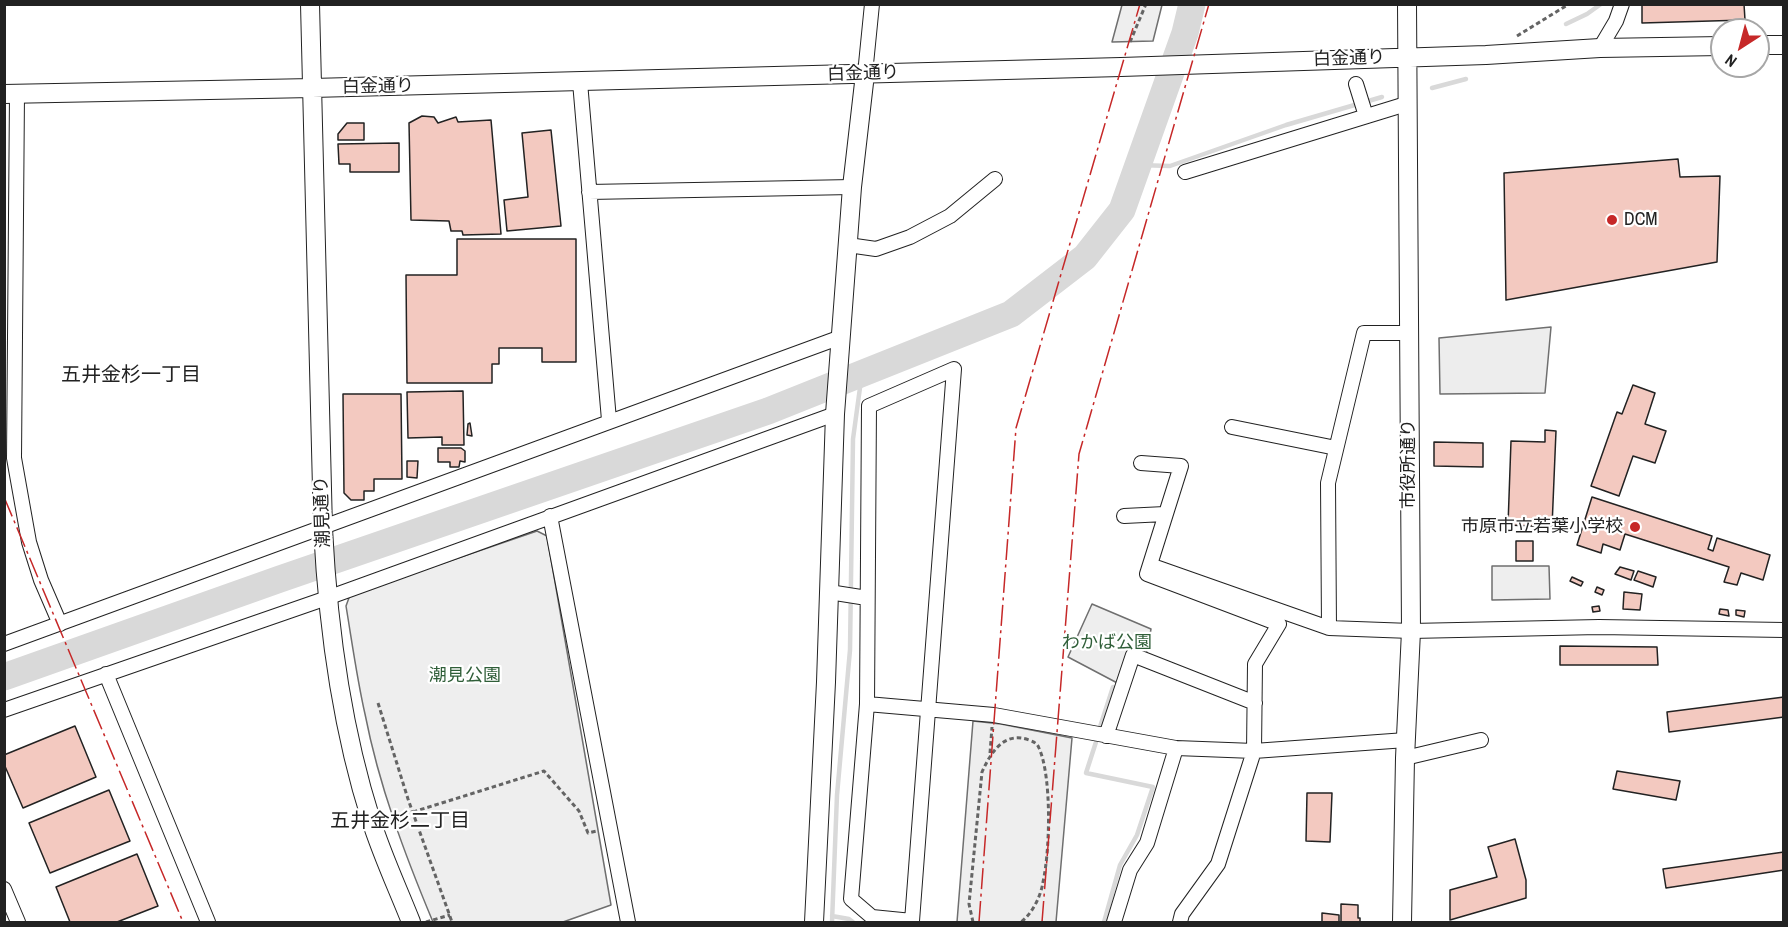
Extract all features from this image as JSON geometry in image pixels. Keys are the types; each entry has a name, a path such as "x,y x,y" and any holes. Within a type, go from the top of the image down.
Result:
{"street":[{"name":"潮見通り","path":"310,4 323,529 327,598 341,697 355,764 372,822 411,922"},
{"path":"814,922 835,414 852,187 872,4"},
{"name":"市役所通り","path":"1402,922 1405,758 1411,631 1407,4"},
{"path":"1600,48 1616,21 1622,4"},
{"name":"白金通り","path":"11,94 580,82 1122,67 1486,55 1600,48 1710,46"},
{"path":"580,82 609,420"},
{"path":"1356,84 1366,116"},
{"path":"11,94 9,376 14,458 22,510 41,580 60,624"},
{"path":"1185,172 1406,104"},
{"path":"848,245 876,249 910,237 950,216 995,179"},
{"path":"589,192 852,187"},
{"path":"1329,628 1328,483 1364,333 1408,333"},
{"path":"4,644 323,529 609,420 841,338"},
{"path":"954,369 912,921 872,917 851,899 867,704 869,406 954,369"},
{"path":"4,710 327,598 835,414"},
{"path":"1232,427 1336,448"},
{"path":"1141,463 1180,466 1147,574 1279,624 1255,664 1254,751 1218,864 1182,914 1180,922"},
{"path":"1124,516 1166,514"},
{"path":"550,516 612,828 628,922"},
{"path":"1150,565 1329,628 1411,631 1599,627 1784,630"},
{"path":"829,592 867,598"},
{"path":"1106,736 1133,655 1255,703"},
{"path":"106,674 208,922"},
{"path":"867,704 994,715 1176,748 1254,751 1406,740"},
{"path":"1405,758 1481,740"},
{"path":"1114,922 1130,870 1147,843 1176,748"},
{"path":"4,889 18,922"}],"path":[{"path":"1130,42 1146,4"},
{"path":"1515,38 1569,4"},
{"path":"378,703 452,922"},
{"path":"973,922 969,904 982,772 989,755 994,715"},
{"path":"989,755 1007,739 1021,737 1039,746 1046,774 1048,833 1043,884 1027,918 1022,922"},
{"path":"413,812 544,771 579,811 588,833 612,828"},
{"path":"425,922 450,915"}],"green space":[{"path":"1122,5 1162,5 1153,41 1112,42"},
{"name":"潮見公園","path":"537,531 547,536 611,905 563,922 433,922 385,794 371,741 346,606 350,595"},
{"path":"1492,566 1549,566 1550,599 1492,600"},
{"name":"わかば公園","path":"1092,604 1151,629 1145,660 1133,656 1123,686 1068,657"},
{"path":"973,721 1072,738 1056,922 957,922"}],"shaded area":[{"path":"1551,327 1545,393 1440,394 1439,338"}],"building":[{"path":"1642,4 1744,4 1745,18 1642,23"},
{"path":"422,116 434,117 438,123 456,117 458,122 491,120 501,234 463,235 462,231 451,231 449,221 411,220 409,123"},
{"path":"347,123 364,123 364,140 338,140 338,134"},
{"path":"551,130 561,226 507,231 504,200 528,197 522,133"},
{"path":"399,143 399,172 350,172 350,164 339,164 338,144"},
{"name":"DCM","path":"1678,159 1680,177 1720,176 1717,262 1506,300 1504,173"},
{"path":"457,239 576,239 576,362 542,362 542,348 499,348 499,364 492,364 492,383 407,383 406,275 457,275"},
{"path":"1633,385 1655,393 1645,424 1666,431 1655,463 1633,456 1619,496 1591,486 1617,412 1622,414"},
{"path":"463,391 464,445 442,445 442,437 408,438 407,392"},
{"path":"343,394 401,394 402,479 374,479 374,491 364,491 364,500 351,500 344,493"},
{"path":"470,423 472,436 467,435"},
{"path":"1545,430 1556,431 1552,527 1508,525 1511,441 1545,442"},
{"path":"1434,442 1483,443 1483,467 1434,466"},
{"path":"438,448 461,448 465,451 465,462 460,461 459,467 450,467 450,462 438,462"},
{"path":"407,461 418,461 417,478 407,477"},
{"path":"1592,497 1712,536 1708,549 1713,551 1717,538 1770,555 1763,580 1741,573 1737,585 1724,582 1729,567 1625,534 1620,550 1603,544 1601,553 1577,545"},
{"path":"1516,541 1533,541 1533,561 1516,561"},
{"path":"1620,567 1634,571 1631,580 1615,574"},
{"path":"1638,571 1656,577 1653,587 1634,580"},
{"path":"1572,577 1583,582 1581,586 1570,581"},
{"path":"1597,587 1604,590 1602,595 1595,592"},
{"path":"1624,592 1642,594 1640,610 1623,609"},
{"path":"1599,606 1600,611 1593,612 1592,607"},
{"path":"1720,609 1728,610 1729,616 1719,614"},
{"path":"1736,610 1745,611 1744,617 1736,615"},
{"path":"1560,646 1657,647 1658,665 1560,665"},
{"path":"1784,697 1784,717 1669,732 1667,712"},
{"path":"75,726 96,777 23,808 4,764 4,755"},
{"path":"1617,771 1680,781 1676,800 1613,789"},
{"path":"109,790 130,841 50,873 29,823"},
{"path":"1307,793 1332,793 1330,842 1306,841"},
{"path":"1515,839 1526,880 1526,898 1450,920 1450,890 1497,877 1488,847"},
{"path":"1784,852 1784,870 1666,888 1663,869"},
{"path":"137,854 158,906 117,922 70,922 56,887"},
{"path":"1341,904 1358,905 1360,922 1341,922"},
{"path":"1322,913 1339,915 1339,922 1322,922"}],"waterway":[{"path":"4,677 768,411 1011,314 1085,257 1122,210 1185,33 1192,4"},
{"path":"1566,24 1601,4"},
{"path":"1432,88 1466,79"},
{"path":"1138,165 1170,166 1286,125 1382,97"},
{"path":"832,922 837,795 850,650 853,439 862,373"},
{"path":"1100,727 1113,687"},
{"path":"1096,742 1086,773 1153,787 1137,835 1120,865 1104,922"},
{"path":"832,916 853,922"}],"power":[{"path":"979,922 1016,428 1140,4"},
{"path":"1042,922 1079,454 1209,4"},
{"path":"4,497 183,922"}],"place":[{"name":"DCM","path":"1612,220"},
{"name":"市原市立若葉小学校","path":"1635,527"}],"district":[{"name":"五井金杉一丁目","path":"131,376"},
{"name":"五井金杉二丁目","path":"400,822"}]}
